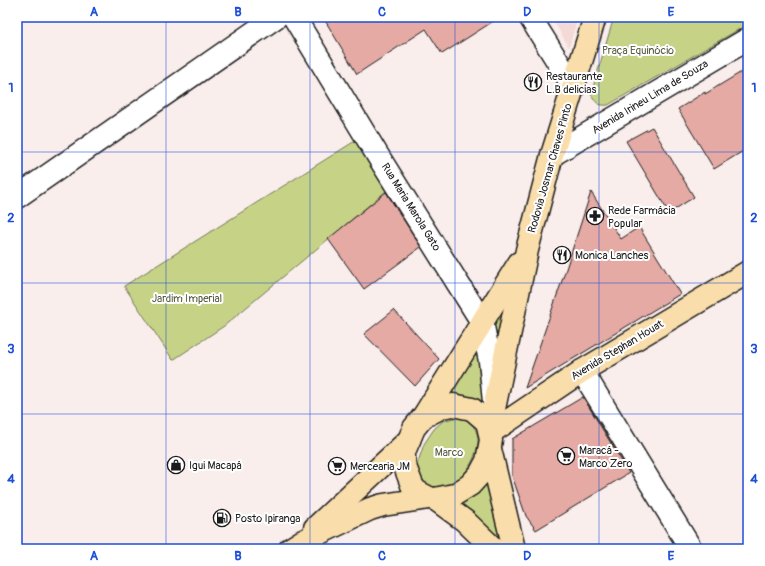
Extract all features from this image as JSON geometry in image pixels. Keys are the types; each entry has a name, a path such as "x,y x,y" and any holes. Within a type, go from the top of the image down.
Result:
{"main road":[{"name":"Rodovia Josmar Chaves Pinto","path":"490,429 527,250 552,155 595,17"},
{"name":"Rodovia Josmar Chaves Pinto","path":"423,417 527,250"},
{"name":"Avenida Stephan Houat","path":"490,429 582,370 748,272"},
{"path":"494,549 465,521 432,498 422,495 416,491 407,473 404,464 404,452 414,428 423,417 442,407 453,405 472,409 486,421 490,429 514,549"},
{"path":"295,545 370,509 383,505 454,495 470,485 480,474 487,461 490,429"},
{"path":"295,545 409,440"}],"street":[{"path":"17,197 276,17"},
{"name":"Rua Maria Marola Gato","path":"294,17 482,322 490,361 490,429"},
{"path":"530,17 573,86"},
{"name":"Avenida Irineu Lima de Souza","path":"552,155 748,39"},
{"path":"582,370 691,549"}],"shaded area":[{"path":"551,17 578,17 569,48"}],"green space":[{"name":"Praça Equinócio","path":"614,17 748,17 748,24 608,105 602,105 596,102 591,94"},
{"name":"Jardim Imperial","path":"355,141 386,191 224,326 173,360 124,286"},
{"path":"512,283 497,363 490,323"},
{"path":"481,338 488,403 483,408 453,398 448,387"},
{"name":"Marco","path":"461,416 473,426 478,439 474,457 469,466 456,482 449,486 439,488 423,483 417,465 424,444 434,429 443,421"},
{"path":"489,475 508,543 456,505"}],"building":[{"path":"323,17 500,17 442,54 426,29 357,74"},
{"path":"748,68 748,148 714,169 678,109"},
{"path":"652,127 694,197 669,213 626,141"},
{"path":"386,192 421,247 364,289 328,239"},
{"path":"591,192 621,239 639,227 680,294 525,388 565,272"},
{"path":"394,310 439,359 415,386 364,334"},
{"name":"Maracá - Marco Zero","path":"583,397 629,473 536,530 526,516 512,476 512,439"}],"place":[{"name":"Restaurante L.B delicias","path":"533,82"},
{"name":"Rede Farmácia Popular","path":"595,216"},
{"name":"Monica Lanches","path":"562,255"},
{"name":"Maracá - Marco Zero","path":"566,456"},
{"name":"Igui Macapá","path":"176,465"},
{"name":"Mercearia JM","path":"337,466"},
{"name":"Posto Ipiranga","path":"222,518"}]}
